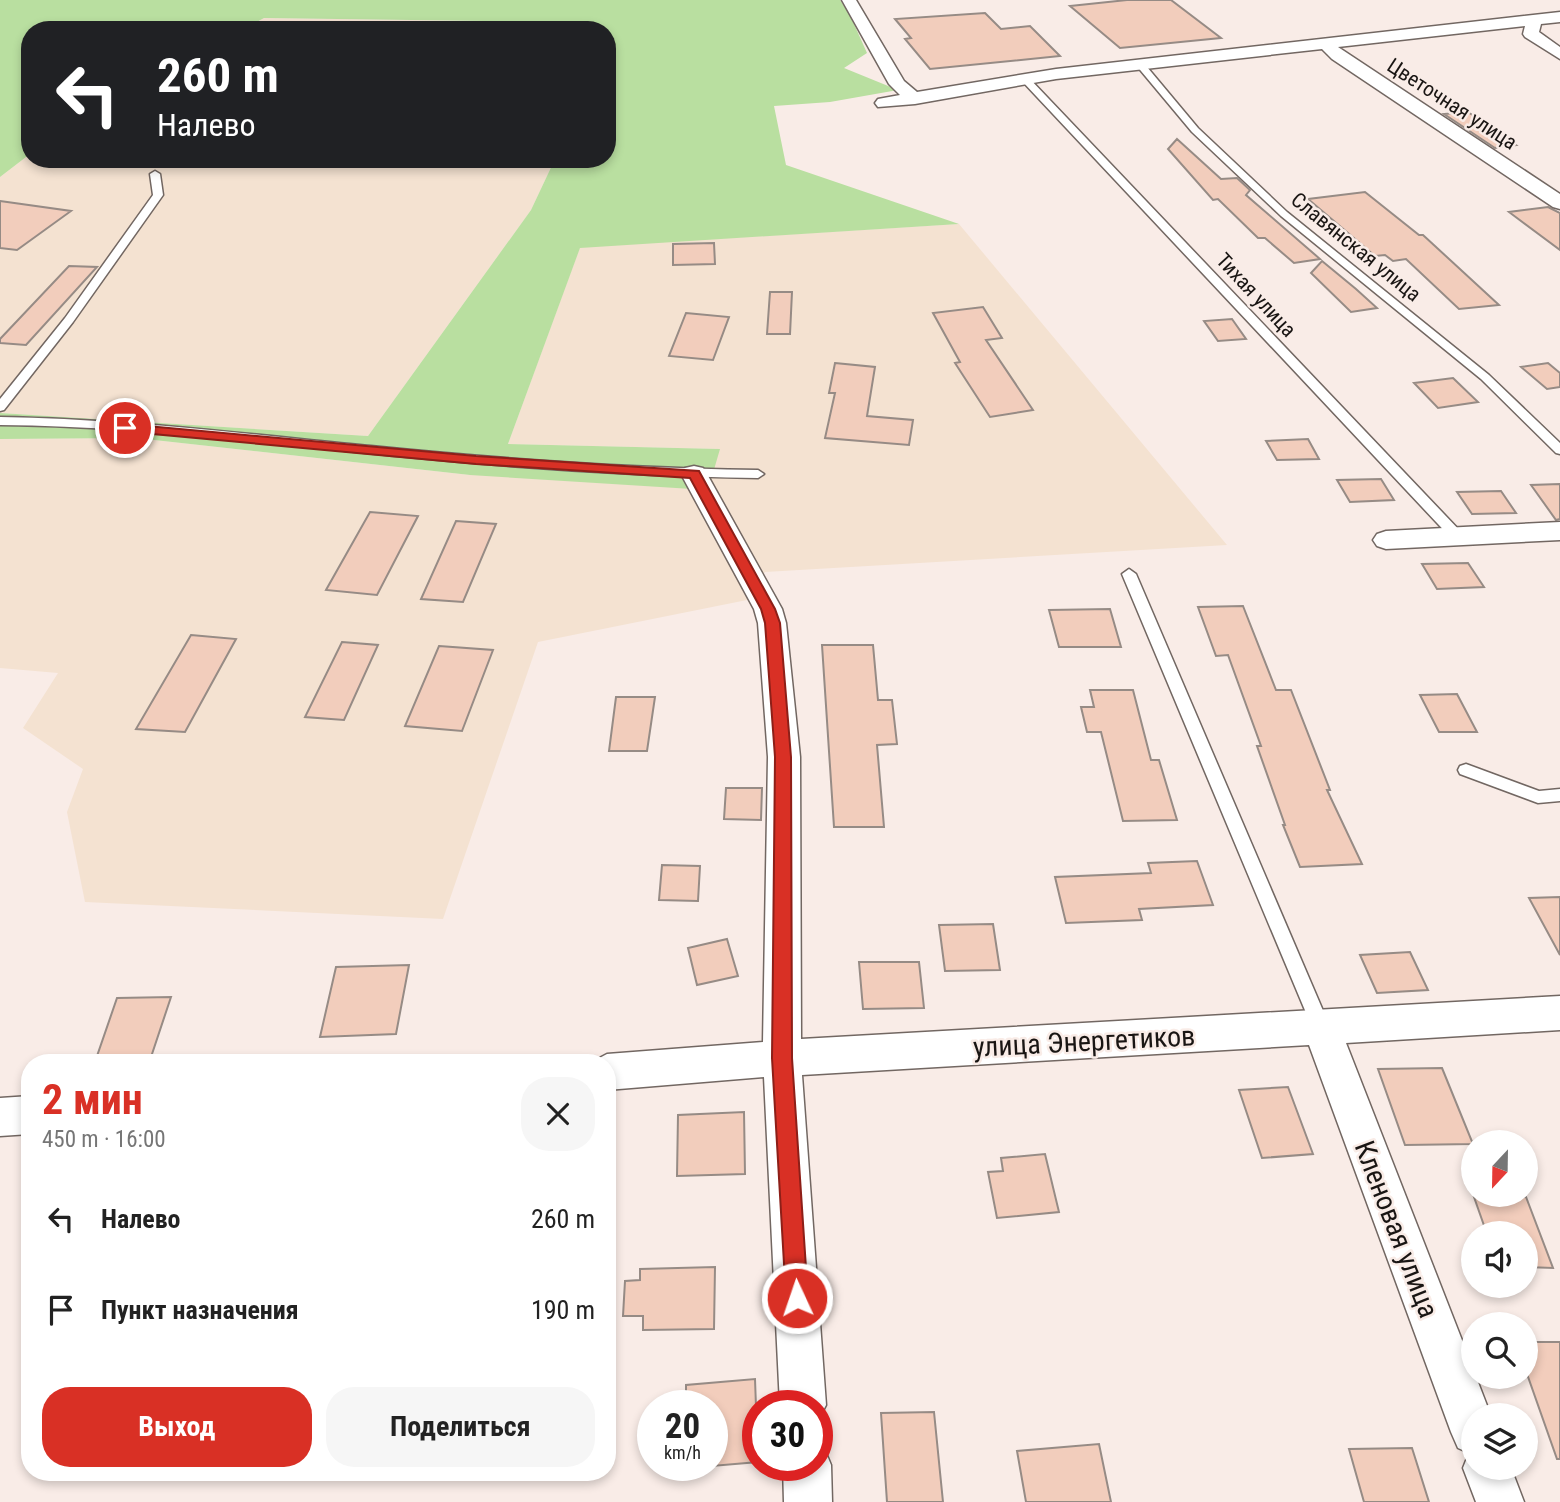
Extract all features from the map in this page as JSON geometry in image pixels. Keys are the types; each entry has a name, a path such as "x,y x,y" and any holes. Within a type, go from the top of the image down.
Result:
{"street":[{"path":"849,0 897,84 915,99"},
{"path":"884,103 1139,63 1560,17"},
{"path":"1534,20 1531,34 1560,54"},
{"name":"Цветочная улица","path":"1332,41 1327,45 1338,56 1560,203"},
{"path":"694,474 768,609 772,623 783,757 782,1058 802,1390"},
{"path":"1386,540 1560,531"},
{"name":"улица Энергетиков","path":"616,1071 782,1058 1560,1013"},
{"name":"Кленовая улица","path":"1321,1027 1463,1403"},
{"path":"0,1118 21,1116"},
{"path":"1492,1480 1500,1502"},
{"path":"807,1481 808,1502"}],"lane":[{"name":"Славянская улица","path":"1139,63 1195,130 1284,214 1485,377 1560,450"},
{"name":"Тихая улица","path":"1025,79 1458,537"},
{"path":"0,407 69,320 158,195 155,174"},
{"path":"0,421 177,431 476,460 694,474 758,474"},
{"path":"1129,574 1321,1027"},
{"path":"1466,770 1538,797 1560,795"}],"shaded area":[{"path":"264,18 484,21 258,21"},
{"path":"21,161 21,168 551,168 531,210 368,436 0,413 0,177"},
{"path":"959,224 1227,545 765,572 747,600 538,642 443,919 85,902 67,812 83,769 23,728 58,673 0,668 0,439 136,438 470,475 720,449 508,444 580,247"}],"green space":[{"path":"0,0 840,0 850,15 867,53 844,68 898,90 830,102 774,106 786,165 959,224 580,248 508,444 720,449 708,490 470,475 136,438 0,439 0,413 368,436 531,210 551,168 616,168 616,21 264,18 258,21 21,21 21,161 0,177"}],"building":[{"path":"1127,0 1171,0 1221,38 1120,48 1070,6"},
{"path":"985,13 1001,29 1030,26 1060,56 930,69 905,39 911,38 895,19"},
{"path":"1468,112 1516,145 1495,148 1444,114"},
{"path":"1177,139 1221,179 1237,178 1250,190 1246,195 1320,259 1294,263 1265,238 1258,238 1218,199 1213,200 1168,149"},
{"path":"1365,192 1419,235 1423,235 1499,305 1459,309 1406,259 1393,261 1385,255 1375,256 1308,199"},
{"path":"0,201 71,211 17,250 0,248"},
{"path":"1548,207 1560,213 1560,250 1509,212"},
{"path":"714,243 715,264 673,265 673,244"},
{"path":"1322,261 1377,308 1351,312 1311,273"},
{"path":"69,266 97,267 26,345 0,343 0,339"},
{"path":"770,292 792,292 790,334 767,334"},
{"path":"983,307 1002,338 986,340 1033,410 990,417 955,363 960,362 933,313"},
{"path":"686,313 729,317 713,360 669,356"},
{"path":"1232,319 1246,339 1218,341 1204,321"},
{"path":"835,363 875,367 867,416 913,420 909,445 825,438 835,393 829,393"},
{"path":"1548,363 1560,373 1560,387 1547,389 1521,367"},
{"path":"1453,378 1478,402 1438,408 1414,383"},
{"path":"1308,439 1319,459 1277,460 1266,441"},
{"path":"1381,479 1394,500 1350,502 1337,480"},
{"path":"1560,484 1560,519 1556,520 1531,485"},
{"path":"1501,491 1516,513 1472,514 1457,492"},
{"path":"370,512 418,516 377,595 326,590"},
{"path":"456,521 496,524 463,602 421,599"},
{"path":"1468,563 1484,587 1437,589 1422,564"},
{"path":"1243,606 1276,690 1291,690 1330,790 1327,790 1362,864 1300,867 1283,825 1257,746 1261,746 1228,655 1216,656 1198,607"},
{"path":"1110,609 1121,647 1059,647 1049,610"},
{"path":"191,635 236,639 185,732 136,729"},
{"path":"342,642 378,645 344,720 305,717"},
{"path":"822,645 873,645 878,700 892,700 897,744 877,745 884,827 834,827"},
{"path":"439,646 493,650 462,731 405,726"},
{"path":"1090,690 1133,690 1151,760 1159,760 1177,820 1123,821 1101,732 1087,732 1081,707 1094,707"},
{"path":"1457,694 1477,732 1439,732 1420,695"},
{"path":"616,697 655,697 647,751 609,751"},
{"path":"726,788 762,788 761,820 724,819"},
{"path":"1197,861 1213,905 1139,909 1142,920 1066,923 1055,877 1151,873 1148,863"},
{"path":"662,865 700,866 698,901 659,900"},
{"path":"1560,897 1560,955 1529,898"},
{"path":"993,924 1000,970 945,971 939,925"},
{"path":"727,939 738,976 697,985 688,948"},
{"path":"1410,952 1428,990 1377,993 1360,955"},
{"path":"859,962 919,962 924,1008 863,1009"},
{"path":"409,965 396,1034 320,1037 336,967"},
{"path":"171,997 152,1054 98,1054 117,998"},
{"path":"1442,1068 1467,1130 1461,1130 1461,1144 1405,1145 1378,1069"},
{"path":"1288,1087 1313,1154 1262,1158 1239,1090"},
{"path":"744,1112 745,1174 677,1176 678,1115"},
{"path":"1045,1154 1059,1212 997,1218 988,1172 1003,1171 1001,1158"},
{"path":"1478,1208 1530,1208 1535,1221 1482,1221"},
{"path":"1538,1229 1553,1268 1538,1267"},
{"path":"715,1267 714,1329 643,1330 643,1316 623,1316 625,1281 640,1280 640,1269"},
{"path":"1538,1342 1560,1342 1560,1459 1557,1459 1532,1389 1538,1389"},
{"path":"755,1379 755,1390 742,1390 742,1463 728,1465 728,1390 686,1390 686,1385"},
{"path":"934,1412 943,1502 887,1502 881,1413"},
{"path":"1099,1444 1111,1502 1026,1502 1017,1451"},
{"path":"1412,1448 1429,1502 1364,1502 1349,1449"}],"route":[{"path":"125,428 476,460 694,474 768,609 772,623 783,757 782,1058 797,1298"}]}
